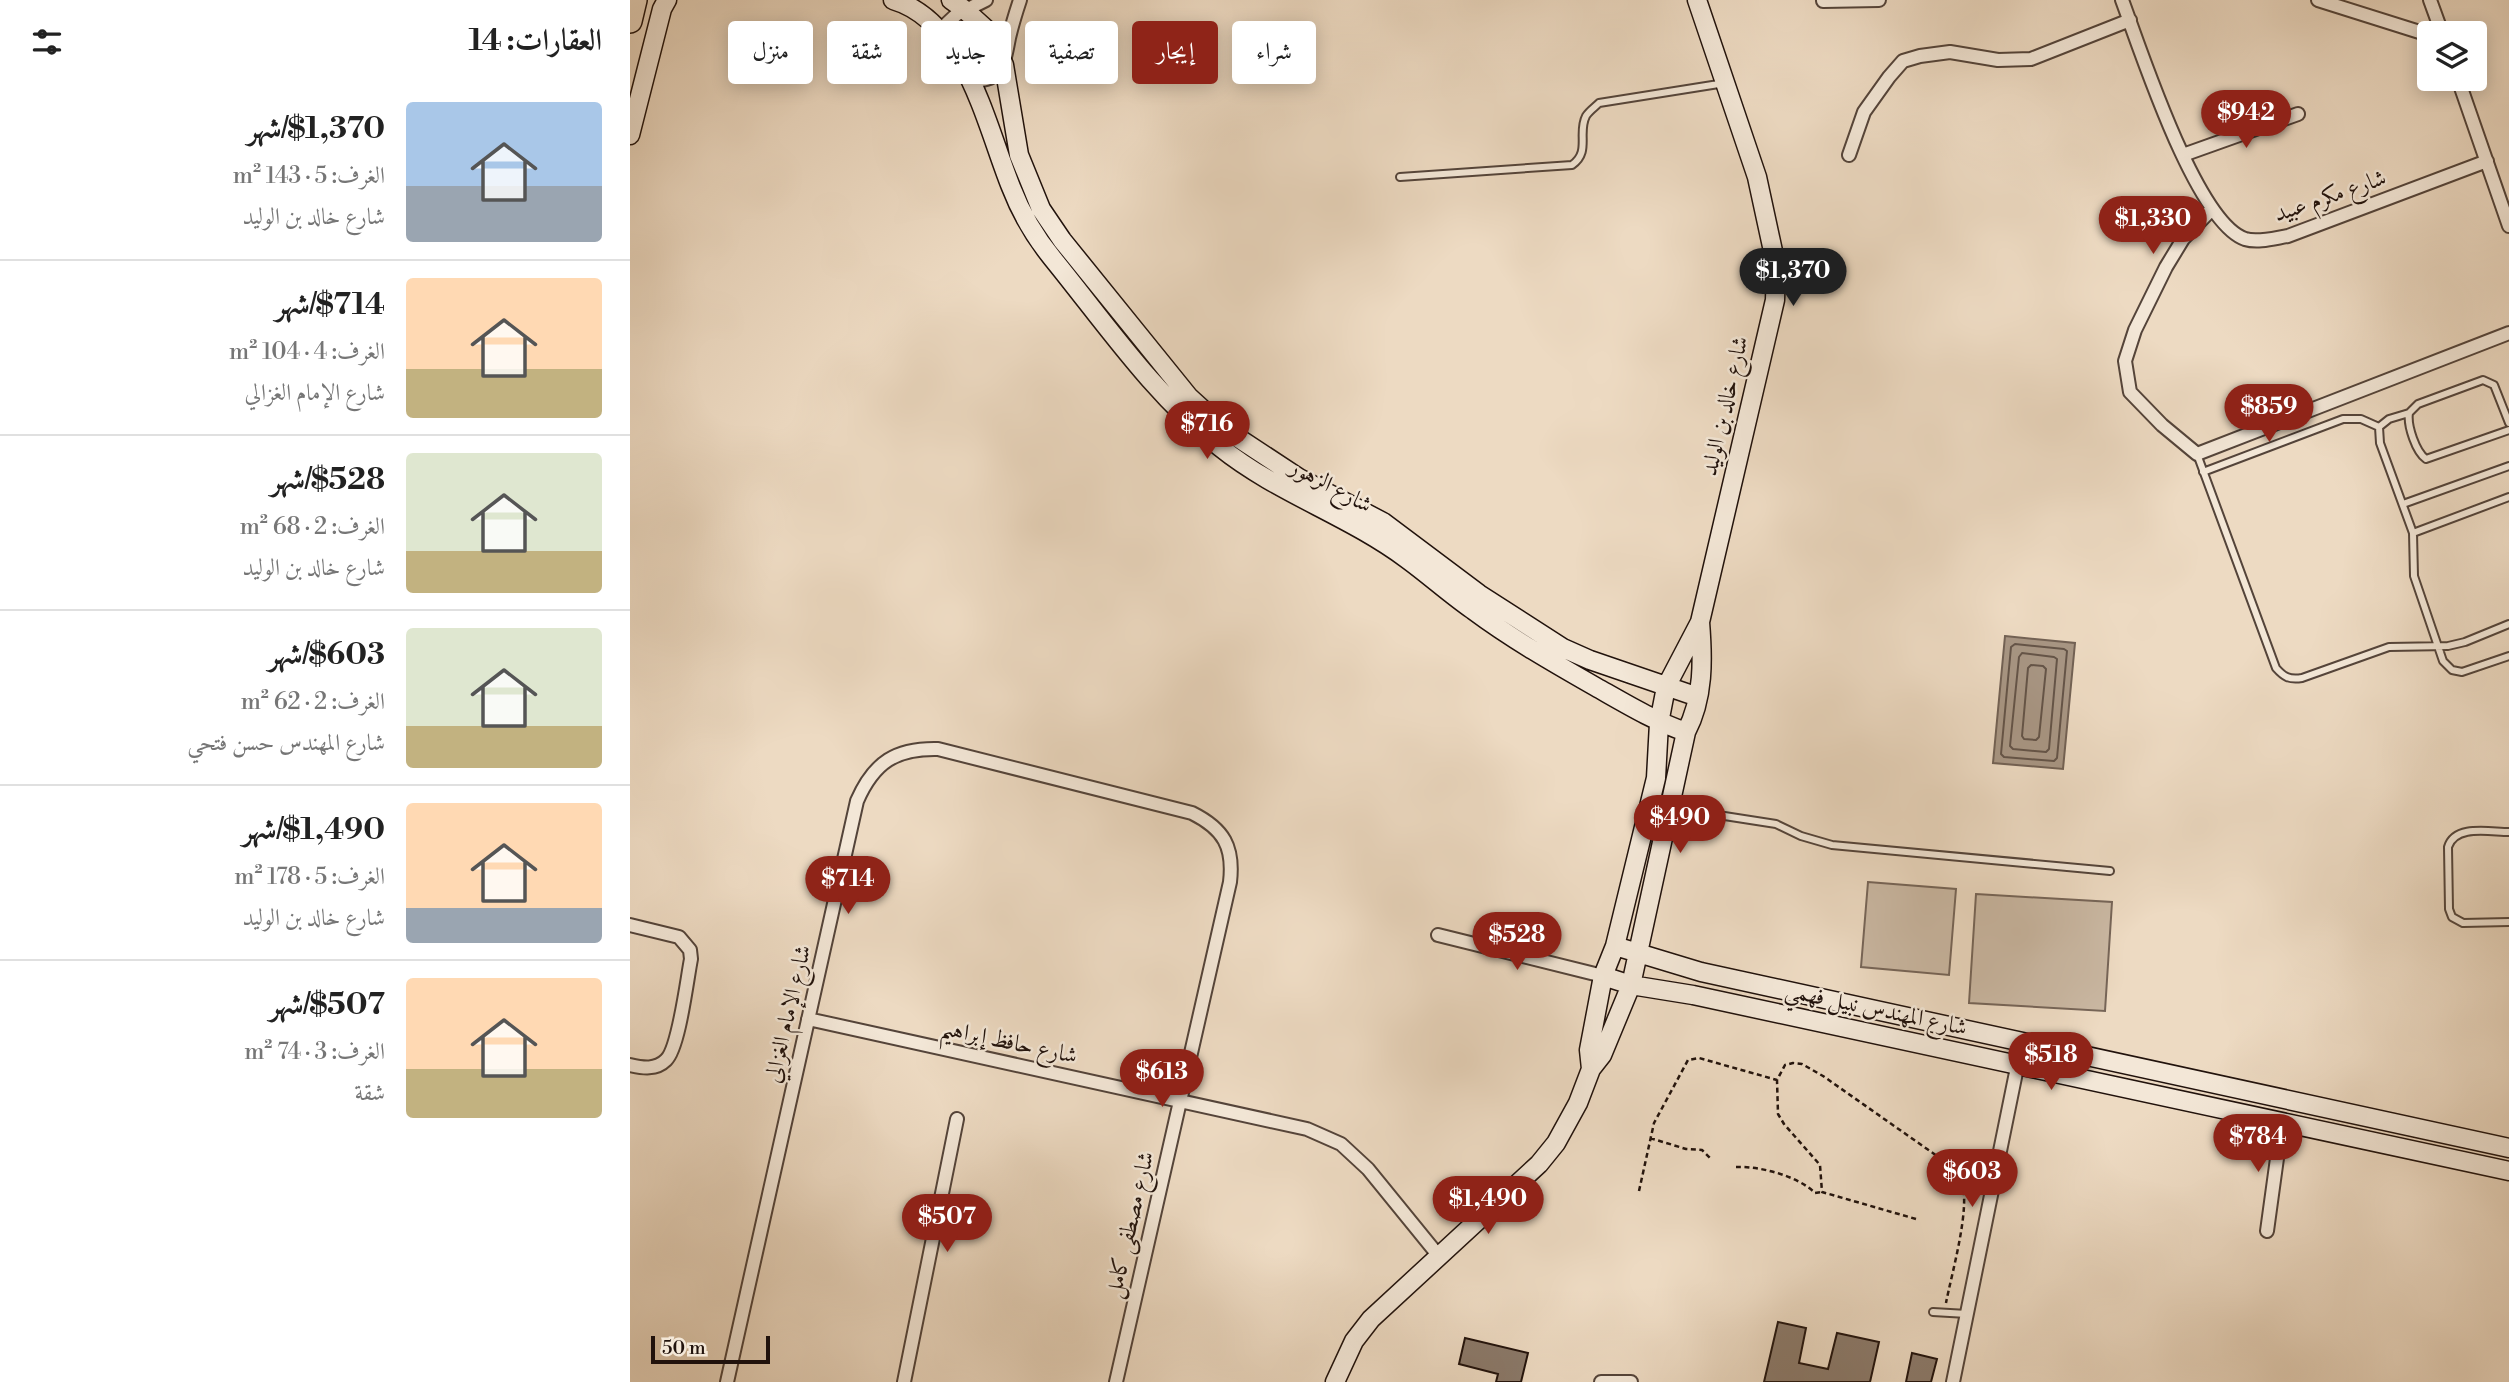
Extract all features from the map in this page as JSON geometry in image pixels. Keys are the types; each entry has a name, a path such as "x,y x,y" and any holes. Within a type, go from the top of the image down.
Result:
{"highway":[{"path":"630,21 635,0"}],"street":[{"path":"630,135 662,9 667,0"},
{"name":"شارع الزهور","path":"893,0 910,6 929,21"},
{"path":"949,21 958,5 986,0"},
{"path":"1011,37 1020,0"},
{"name":"شارع خالد بن الوليد","path":"1591,1069 1589,1050 1603,976 1615,946 1656,778 1659,723 1666,687 1700,622 1775,300 1776,265 1756,177 1697,0"},
{"path":"1823,1 1879,0"},
{"name":"شارع مكرم عبيد","path":"2122,0 2183,155 2211,210 2226,228 2246,239 2288,236 2487,161"},
{"path":"2318,0 2417,31"},
{"path":"2430,0 2438,21"},
{"name":"شارع الزهور","path":"958,5 977,21"},
{"path":"1849,155 1864,112 1903,61 1951,52 1998,60 2031,59 2130,20"},
{"name":"شارع الزهور","path":"972,84 1011,188 1033,232 1132,357 1186,418 1221,448 1272,484 1382,541 1512,637 1659,723 1686,732"},
{"name":"شارع الزهور","path":"1007,84 1019,155 1041,209 1062,240 1189,397 1223,428 1299,478 1382,522 1519,622 1575,654 1698,697"},
{"path":"2462,91 2509,226"},
{"path":"2183,155 2298,114"},
{"path":"2211,210 2183,239 2166,267 2135,330 2125,361 2130,392 2162,425 2197,454 2509,333"},
{"name":"شارع خالد بن الوليد","path":"1335,1382 1354,1341 1371,1319 1539,1164 1556,1143 1591,1069 1602,1055 1631,985 1686,732 1695,715 1703,661 1700,622"},
{"name":"شارع الإمام الغزالي","path":"727,1382 857,801 865,781 879,766 897,754 917,749 938,749 1192,813 1208,820 1221,832"},
{"name":"شارع مصطفى كامل","path":"1116,1382 1230,882 1232,865 1229,848 1221,832"},
{"path":"630,925 680,937 690,950 691,959 671,1054 659,1066 650,1068 630,1065"},
{"path":"1438,935 1603,976"},
{"name":"شارع المهندس نبيل فهمي","path":"1615,946 1701,972 2509,1148"},
{"name":"شارع المهندس نبيل فهمي","path":"1603,976 1631,985 1693,995 2509,1171"},
{"name":"شارع حافظ إبراهيم","path":"808,1019 1307,1129 1341,1144 1368,1169 1438,1255"},
{"path":"1953,1382 2022,1043"},
{"path":"904,1382 957,1119"},
{"path":"2267,1231 2282,1122"},
{"path":"1601,1382 1631,1382"}],"lane":[{"path":"1400,177 1572,165 1583,153 1585,117 1598,103 1725,83"},
{"path":"2379,426 2389,419 2409,413 2418,404 2483,380 2494,385 2509,423"},
{"path":"2409,413 2408,419 2420,453 2426,459 2509,430"},
{"path":"2203,472 2343,419 2361,419 2379,426"},
{"path":"2379,426 2380,443 2413,533 2414,576 2443,661 2452,670 2462,672 2509,656"},
{"path":"2197,454 2276,668 2283,676 2302,678 2389,647 2438,647 2465,642 2509,624"},
{"path":"2403,504 2509,466"},
{"path":"2413,533 2509,497"},
{"path":"1671,808 1776,824 1801,836 1832,845 2110,871"},
{"path":"2509,832 2459,833 2452,838 2448,847 2449,909 2452,917 2463,923 2509,922"},
{"path":"1933,1312 1967,1314"}],"path":[{"path":"1639,1191 1654,1122 1688,1060 1699,1058 1777,1080"},
{"path":"1822,1192 1820,1165 1778,1114 1777,1080 1785,1065 1793,1063 1812,1070 1840,1087 1947,1163 1961,1181 1965,1194 1964,1211 1944,1313"},
{"path":"1650,1138 1678,1148 1702,1150 1711,1159"},
{"path":"1736,1167 1761,1168 1806,1185 1815,1193 1822,1192 1916,1219"}],"shaded area":[{"path":"1868,882 1956,889 1949,975 1861,967"},
{"path":"1976,894 2112,902 2105,1011 1969,1003"}],"water":[{"path":"2005,636 2075,643 2063,769 1993,763"}],"building":[{"path":"1778,1322 1806,1328 1799,1363 1828,1369 1837,1333 1879,1342 1870,1382 1764,1382"},
{"path":"1465,1338 1528,1353 1521,1382 1496,1382 1498,1374 1459,1364"},
{"path":"1912,1353 1937,1359 1931,1382 1906,1382"}]}
